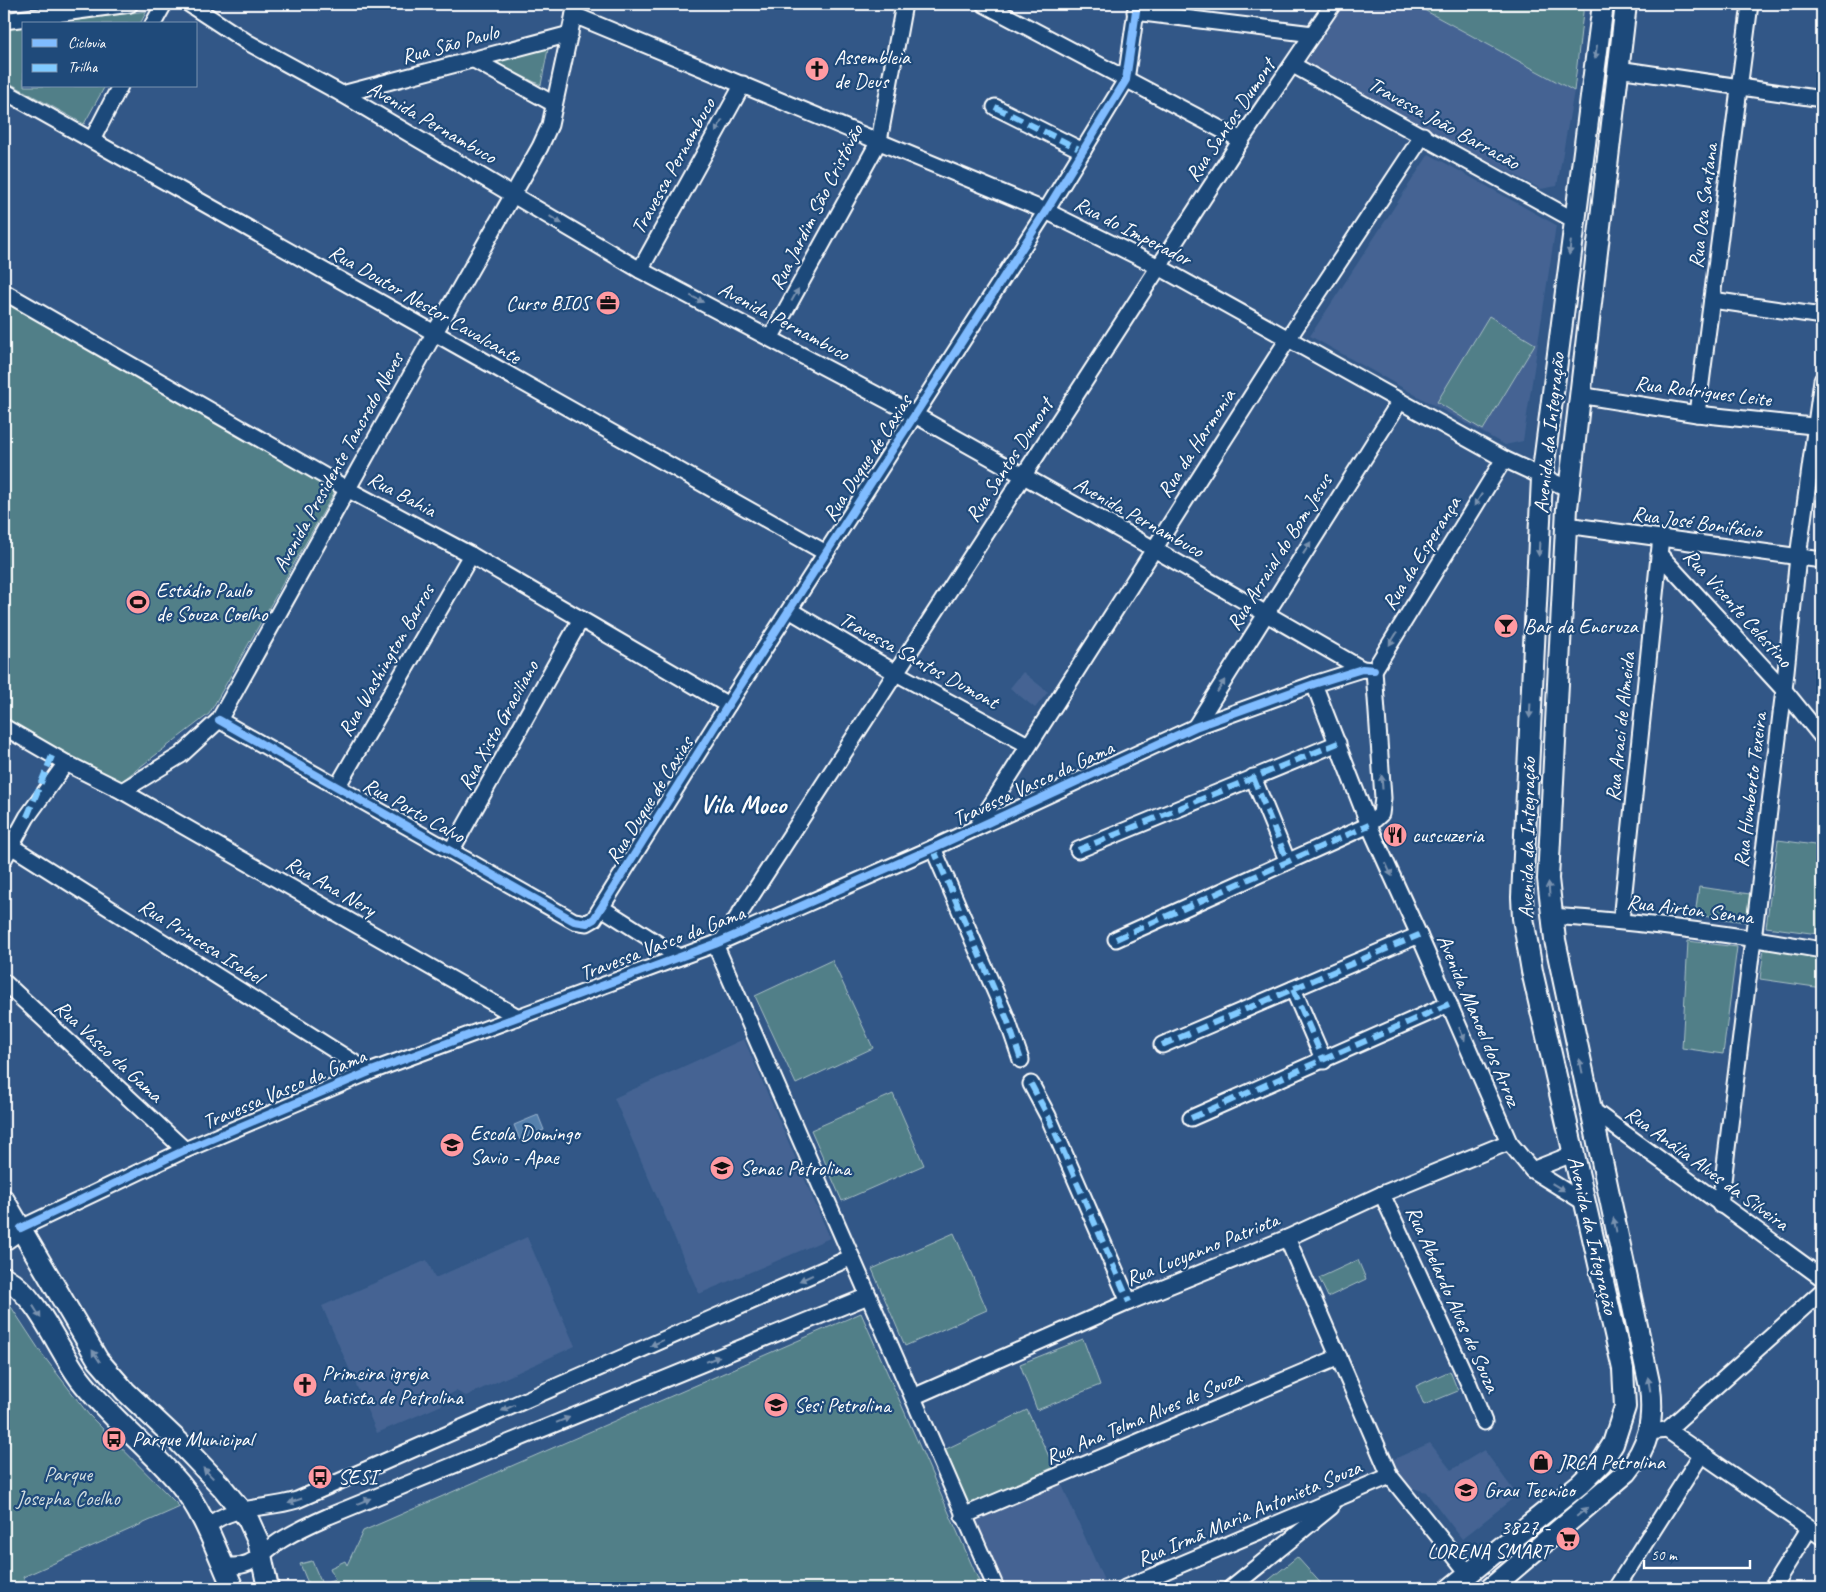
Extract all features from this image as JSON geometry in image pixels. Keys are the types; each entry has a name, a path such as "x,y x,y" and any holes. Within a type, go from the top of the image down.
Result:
{"main road":[{"name":"Avenida da Integração","path":"1451,1588 1593,1472 1614,1444 1625,1407 1623,1369 1532,971 1523,918 1523,877 1542,478 1603,4"},
{"name":"Avenida da Integração","path":"1491,1588 1628,1472 1658,1431 1551,916 1549,848 1569,489 1626,4"},
{"path":"1532,971 1551,971 1560,964"},
{"path":"1542,1012 1552,1002 1569,1005"},
{"path":"4,1200 98,1360 132,1398 180,1443 240,1510 254,1530 262,1556 268,1588"},
{"path":"4,1240 21,1228"},
{"path":"4,1277 15,1284 30,1301 67,1362 98,1401 148,1448 181,1486 206,1527 234,1588"}],"street":[{"path":"4,21 130,4"},
{"path":"154,22 164,4"},
{"name":"Avenida Pernambuco","path":"189,4 247,42 342,94 640,270 771,337 915,415 1368,670"},
{"name":"Rua Jardim São Cristóvão","path":"771,337 879,141 904,4"},
{"path":"984,4 1010,10 1126,80 1241,140"},
{"name":"Rua Santos Dumont","path":"718,943 1024,477 1241,140 1333,4"},
{"name":"Rua Osa Santana","path":"1697,414 1750,4"},
{"path":"1136,8 1313,34"},
{"name":"Rua Duque de Caxias","path":"598,913 728,705 791,611 826,553 1046,211 1126,80 1136,8"},
{"name":"Rua do Imperador","path":"575,10 743,84 1046,211 1159,267 1504,458 1542,478 1569,489"},
{"name":"Avenida Presidente Tancredo Neves","path":"122,791 181,755 219,720 540,147 550,125 575,10"},
{"name":"Rua São Paulo","path":"342,94 570,34"},
{"path":"474,60 554,104"},
{"name":"Travessa João Barracão","path":"1293,65 1574,220"},
{"path":"1618,70 1822,99"},
{"name":"Travessa Pernambuco","path":"640,270 743,84"},
{"path":"92,140 119,88"},
{"name":"Rua Doutor Nestor Cavalcante","path":"4,91 826,553"},
{"path":"995,107 1083,152"},
{"name":"Rua da Harmonia","path":"977,827 1288,339 1423,135"},
{"name":"Rua Bahia","path":"4,292 347,489 471,555 728,705"},
{"path":"1712,300 1822,316"},
{"name":"Rua Humberto Texeira","path":"1720,1205 1784,690 1798,557 1819,427 1822,380"},
{"name":"Rua Rodrigues Leite","path":"1579,395 1697,414 1819,427"},
{"name":"Rua Arraial do Bom Jesus","path":"1195,727 1400,401"},
{"name":"Rua da Esperança","path":"1368,670 1504,458"},
{"name":"Rua José Bonifácio","path":"1566,526 1822,560"},
{"name":"Rua Araci de Almeida","path":"1621,920 1661,538"},
{"name":"Rua Vicente Celestino","path":"1659,554 1784,690 1822,737"},
{"name":"Rua Washington Barros","path":"337,787 471,555"},
{"name":"Travessa Santos Dumont","path":"791,611 896,673 1028,745"},
{"name":"Rua Xisto Graciliano","path":"452,851 582,619"},
{"path":"1116,939 1287,860 1369,826 1381,814 1383,798 1368,670"},
{"name":"Travessa Vasco da Gama","path":"21,1228 185,1150 368,1072 718,943 933,848 1195,727 1314,684 1368,670"},
{"name":"Avenida Manoel dos Arroz","path":"1314,684 1369,826 1450,1004 1509,1142 1532,1170 1585,1203"},
{"name":"Rua Porto Calvo","path":"219,720 574,921 582,923 598,913"},
{"path":"4,727 66,763 122,791"},
{"path":"1078,850 1338,743"},
{"path":"7,852 27,817 66,763"},
{"path":"1253,777 1287,860"},
{"name":"Rua Ana Nery","path":"122,791 518,1017"},
{"path":"933,848 1007,1019 1021,1060"},
{"name":"Rua Princesa Isabel","path":"7,852 368,1072"},
{"path":"598,913 679,957"},
{"name":"Rua Airton Senna","path":"1551,916 1621,920 1754,938 1822,950"},
{"path":"1162,1045 1419,935"},
{"path":"718,943 850,1258 996,1588"},
{"name":"Rua Vasco da Gama","path":"4,982 185,1150"},
{"path":"1293,989 1324,1061"},
{"path":"1191,1118 1450,1004"},
{"path":"1031,1084 1048,1116 1129,1302"},
{"name":"Rua Anália Alves da Silveira","path":"1590,1109 1822,1278"},
{"name":"Rua Lucyanno Patriota","path":"913,1397 1129,1302 1287,1238 1382,1194 1509,1142"},
{"path":"1532,1170 1575,1153"},
{"name":"Rua Abelardo Alves de Souza","path":"1382,1194 1470,1384 1484,1422"},
{"path":"1287,1238 1390,1476 1470,1574"},
{"path":"206,1527 221,1515 297,1500 850,1258"},
{"path":"223,1565 244,1564 262,1556 280,1541 329,1516 868,1296"},
{"path":"1820,1298 1658,1431 1701,1455 1822,1538"},
{"name":"Rua Ana Telma Alves de Souza","path":"963,1516 1339,1357"},
{"path":"1616,1588 1701,1455"},
{"name":"Rua Irmã Maria Antonieta Souza","path":"1125,1588 1390,1476"},
{"path":"1231,1588 1345,1496"},
{"path":"1772,1588 1809,1529"}],"shaded area":[{"path":"1344,4 1413,4 1574,91 1557,186 1541,189 1305,64"},
{"path":"1429,154 1556,225 1523,441 1505,445 1310,336"},
{"path":"1023,672 1048,692 1035,708 1010,688"},
{"name":"Senac Petrolina","path":"744,1039 830,1238 699,1294 614,1098"},
{"path":"538,1115 544,1130 520,1140 514,1125"},
{"path":"527,1237 575,1346 466,1396 456,1391 445,1397 442,1405 377,1433 322,1306 427,1260 435,1278"},
{"name":"Grau Tecnico","path":"1430,1443 1451,1470 1484,1450 1517,1495 1462,1539 1426,1492 1412,1488 1400,1476 1392,1460"},
{"path":"1062,1485 1105,1583 1094,1588 1002,1588 972,1522"}],"green space":[{"path":"1413,4 1584,4 1574,91"},
{"path":"147,11 141,22 61,22"},
{"path":"22,26 22,88 104,88 84,124 4,80 4,29"},
{"path":"549,44 541,85 482,57"},
{"name":"Estádio Paulo de Souza Coelho","path":"4,302 335,491 209,714 114,787 4,722"},
{"path":"1489,316 1535,344 1483,430 1437,402"},
{"path":"1778,840 1822,846 1822,901 1818,934 1766,927"},
{"path":"1699,887 1750,894 1746,922 1695,915"},
{"path":"1688,941 1737,947 1723,1054 1682,1048"},
{"path":"1764,948 1822,956 1822,988 1760,979"},
{"path":"832,960 873,1048 796,1084 755,996"},
{"path":"893,1094 924,1165 842,1201 811,1130"},
{"path":"954,1233 987,1310 905,1346 872,1269"},
{"path":"1358,1260 1366,1279 1328,1297 1319,1278"},
{"name":"Parque Josepha Coelho","path":"4,1296 42,1354 89,1415 180,1507 23,1577 28,1588 4,1588"},
{"name":"Sesi Petrolina","path":"861,1313 982,1588 310,1588 300,1564 312,1561 322,1584 335,1580 330,1568 345,1561 347,1565 363,1531"},
{"path":"1083,1339 1100,1385 1037,1410 1020,1364"},
{"path":"1450,1371 1458,1391 1424,1405 1416,1386"},
{"path":"1027,1410 1054,1467 970,1507 944,1450"},
{"path":"1297,1557 1325,1588 1259,1588"}],"marked path":[{"path":"995,107 1083,151"},
{"path":"1078,850 1338,743"},
{"path":"27,817 52,756"},
{"path":"1253,777 1287,860"},
{"path":"1116,939 1369,825"},
{"path":"933,848 1007,1019 1021,1060"},
{"path":"1162,1045 1419,935"},
{"path":"1293,989 1324,1061"},
{"path":"1191,1118 1449,1004"},
{"path":"1031,1084 1048,1116 1129,1302"}],"cycle path":[{"path":"219,720 574,921 587,923 594,919 728,705 1046,211 1126,80 1137,4"},
{"path":"21,1228 185,1150 369,1072 715,944 933,848 1195,727 1314,684 1362,669 1374,670"}],"place":[{"name":"Assembleia de Deus","path":"817,69"},
{"name":"Curso BIOS","path":"608,303"},
{"name":"Estádio Paulo de Souza Coelho","path":"138,602"},
{"name":"Bar da Encruza","path":"1506,626"},
{"name":"cuscuzeria","path":"1395,835"},
{"name":"Escola Domingo Savio - Apae","path":"452,1145"},
{"name":"Senac Petrolina","path":"722,1168"},
{"name":"Primeira igreja batista de Petrolina","path":"305,1385"},
{"name":"Sesi Petrolina","path":"776,1405"},
{"name":"Parque Municipal","path":"114,1439"},
{"name":"JRCA Petrolina","path":"1541,1462"},
{"name":"SESI","path":"320,1477"},
{"name":"Grau Tecnico","path":"1466,1490"},
{"name":"3827 - LORENA SMART","path":"1568,1539"}],"district":[{"name":"Vila Moco","path":"743,804"}]}
